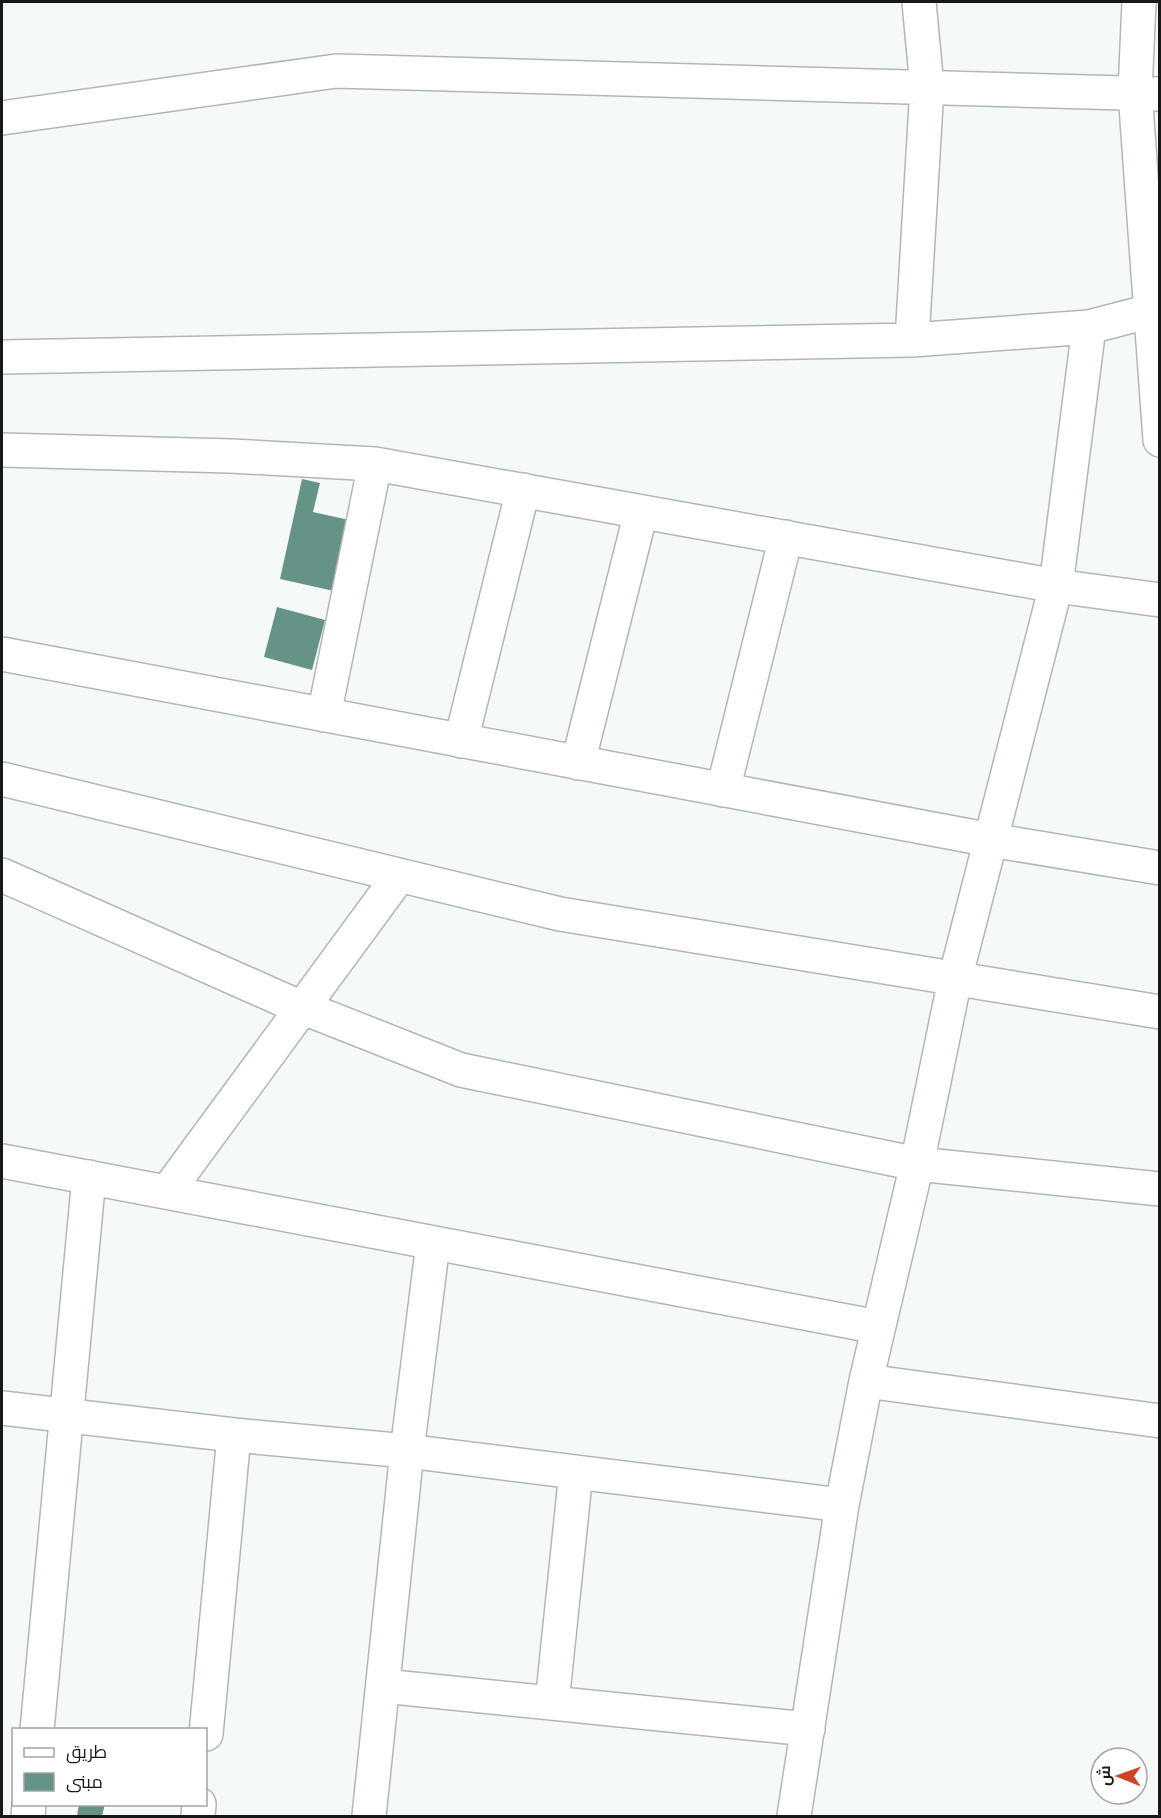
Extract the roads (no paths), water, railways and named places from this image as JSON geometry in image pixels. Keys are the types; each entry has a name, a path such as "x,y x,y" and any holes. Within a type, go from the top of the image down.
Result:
{"street":[{"path":"912,340 927,87 920,2"},
{"path":"1139,2 1147,93 1160,440"},
{"path":"2,118 336,71 1147,93"},
{"path":"2,357 912,340 1089,327 1155,311"},
{"path":"795,1816 842,1505 866,1381 917,1164 955,980 1056,586 1089,327"},
{"path":"2,450 231,456 375,464 1056,586 1160,600"},
{"path":"324,715 375,464"},
{"path":"461,741 524,490"},
{"path":"578,762 641,512"},
{"path":"723,790 786,537"},
{"path":"2,654 991,840 1160,868"},
{"path":"2,779 560,914 1160,1012"},
{"path":"2,875 302,1008 460,1070 917,1164 1160,1189"},
{"path":"167,1192 399,876"},
{"path":"2,1161 878,1327"},
{"path":"37,1728 89,1177"},
{"path":"369,1816 407,1451 433,1243"},
{"path":"866,1381 1160,1420"},
{"path":"2,1408 234,1435 407,1451 842,1505"},
{"path":"207,1728 234,1435"},
{"path":"552,1703 576,1472"},
{"path":"383,1686 808,1729"}]}
